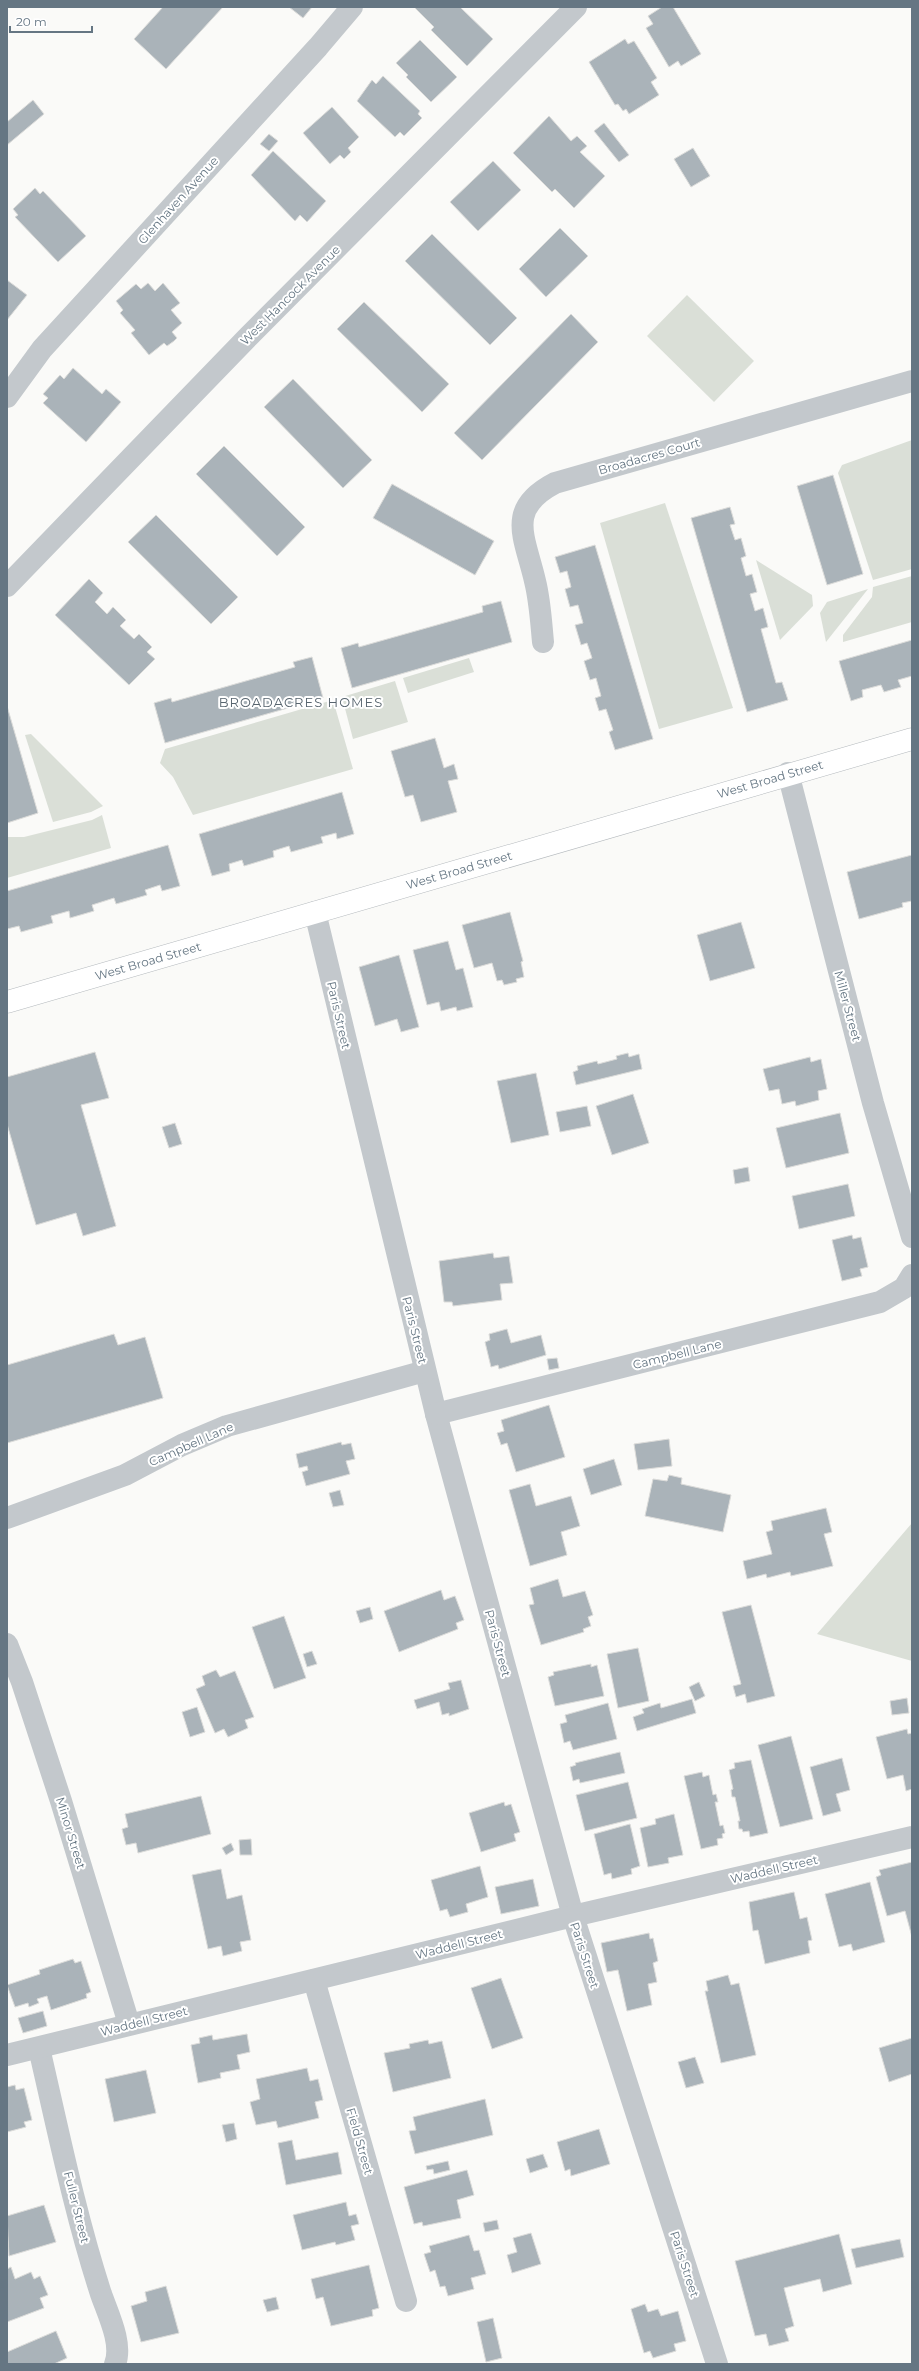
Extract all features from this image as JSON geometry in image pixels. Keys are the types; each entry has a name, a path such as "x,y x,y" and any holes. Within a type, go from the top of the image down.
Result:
{"main road":[{"name":"West Broad Street","path":"7,1002 788,773 912,739"}],"street":[{"name":"Glenhaven Avenue","path":"7,396 42,348 318,47 352,7"},
{"name":"West Hancock Avenue","path":"7,586 248,337 576,7"},
{"name":"Broadacres Court","path":"543,642 540,603 522,531 522,517 534,496 543,489 555,483 912,381"},
{"name":"Miller Street","path":"788,773 873,1103 912,1237"},
{"name":"Paris Street","path":"315,912 436,1414 573,1916 717,2364"},
{"name":"Campbell Lane","path":"436,1414 880,1302 893,1296 911,1277"},
{"name":"Campbell Lane","path":"7,1518 125,1475 182,1445 227,1426 425,1371"},
{"name":"Minor Street","path":"7,1644 22,1682 58,1793 129,2024"},
{"name":"Waddell Street","path":"7,2055 573,1916 912,1836"},
{"name":"Field Street","path":"314,1980 406,2301"},
{"name":"Fuller Street","path":"39,2048 76,2205 111,2325 118,2355 114,2364"}],"shaded area":[{"path":"687,295 754,361 714,402 647,336"},
{"path":"912,440 912,569 873,580 838,473 842,465"},
{"path":"665,503 733,708 659,729 600,523"},
{"path":"756,560 812,595 813,606 780,640"},
{"path":"912,576 912,622 843,642 843,635 872,597 873,587"},
{"path":"868,589 826,642 820,613 827,602"},
{"path":"469,658 474,672 408,693 403,678"},
{"path":"395,681 408,722 353,739 342,697"},
{"path":"333,700 353,769 193,815 173,777 160,763 165,749"},
{"path":"31,734 103,806 91,812 53,822 25,735"},
{"path":"102,815 111,848 7,878 7,837 24,837 92,820"},
{"path":"912,1523 912,1661 817,1634"}],"building":[{"path":"163,7 223,7 166,69 134,39"},
{"path":"289,7 312,7 303,18"},
{"path":"414,7 460,7 493,39 467,66 431,30 434,27"},
{"path":"662,7 673,7 701,54 681,66 678,61 669,67 646,28 653,24 648,16"},
{"path":"625,39 628,44 634,41 657,78 651,82 659,95 629,114 626,109 623,111 618,104 615,105 589,62"},
{"path":"420,40 457,77 431,102 406,77 408,75 396,63"},
{"path":"383,76 420,111 418,114 422,118 404,136 400,132 395,137 357,101 372,80 376,84"},
{"path":"33,100 44,114 7,145 7,122"},
{"path":"332,107 359,137 348,148 351,152 344,159 340,155 330,164 303,133"},
{"path":"549,116 571,141 577,136 587,146 580,152 605,176 574,208 555,189 552,192 513,153"},
{"path":"604,123 629,155 619,162 594,131"},
{"path":"269,134 278,141 269,151 260,144"},
{"path":"693,148 710,176 691,187 674,159"},
{"path":"273,151 326,201 307,222 300,215 295,221 251,175"},
{"path":"493,161 521,190 478,231 450,202"},
{"path":"35,188 40,194 43,191 86,236 58,262 15,217 18,215 13,209"},
{"path":"560,228 588,256 546,297 519,269"},
{"path":"432,234 517,318 490,345 405,261"},
{"path":"7,280 27,295 7,320"},
{"path":"148,283 155,291 163,283 180,303 171,310 182,323 172,332 177,338 174,341 167,346 164,343 149,355 131,333 135,330 120,313 123,310 116,301 136,284 141,289"},
{"path":"364,302 449,384 422,412 337,329"},
{"path":"571,314 598,342 482,460 454,433"},
{"path":"73,368 102,394 106,389 121,402 86,442 43,403 48,398 43,394 60,375 64,379"},
{"path":"293,379 372,460 343,488 264,407"},
{"path":"224,446 305,527 277,556 196,474"},
{"path":"833,475 863,574 827,585 797,486"},
{"path":"392,484 494,541 475,575 373,518"},
{"path":"730,507 735,524 730,525 735,540 741,538 746,556 741,558 746,576 752,574 757,592 750,594 755,611 763,608 768,627 761,629 776,683 782,682 788,700 747,712 691,518"},
{"path":"156,515 238,597 211,624 128,542"},
{"path":"595,545 653,739 615,750 609,732 613,730 606,709 599,711 595,698 601,696 596,678 590,680 584,661 592,658 587,643 581,645 575,625 583,623 578,605 570,607 565,589 571,587 567,571 560,573 555,557"},
{"path":"89,579 103,593 95,602 107,614 113,607 126,620 120,626 134,639 139,634 152,647 147,652 155,659 129,685 55,615"},
{"path":"501,601 512,642 352,688 341,648 358,643 359,647 483,612 482,606"},
{"path":"912,640 912,676 898,680 901,687 884,692 881,685 862,690 863,697 851,701 839,661"},
{"path":"312,657 323,698 165,743 154,703 171,698 172,702 295,667 293,662"},
{"path":"7,706 38,813 7,823"},
{"path":"435,738 444,768 454,764 458,779 448,781 457,812 421,822 413,795 405,797 391,751"},
{"path":"342,792 354,834 337,839 336,833 321,837 323,843 291,852 289,846 273,851 274,857 244,866 242,860 229,864 230,871 212,876 199,834"},
{"path":"168,845 180,886 162,891 160,885 145,890 147,895 116,904 114,898 92,905 94,911 70,918 69,911 51,916 53,923 21,932 19,926 7,929 7,891"},
{"path":"912,855 912,901 902,903 903,907 859,919 847,872"},
{"path":"510,912 523,961 521,962 524,977 516,979 517,982 504,985 502,980 497,981 492,963 474,968 462,925"},
{"path":"741,922 755,968 710,981 697,935"},
{"path":"448,941 456,970 463,968 473,1007 457,1011 456,1007 441,1011 439,1002 427,1005 413,950"},
{"path":"399,955 419,1027 401,1032 397,1019 375,1026 359,967"},
{"path":"95,1052 109,1098 81,1105 116,1226 83,1236 76,1213 36,1225 7,1124 7,1077"},
{"path":"628,1053 629,1057 639,1054 642,1069 576,1085 573,1072 578,1070 577,1066 597,1061 598,1064 617,1059 616,1056"},
{"path":"810,1057 811,1062 821,1059 827,1089 818,1091 819,1100 796,1106 795,1101 782,1104 779,1089 769,1091 763,1069"},
{"path":"536,1073 549,1135 511,1143 497,1081"},
{"path":"633,1094 649,1143 612,1155 596,1106"},
{"path":"587,1106 591,1126 560,1132 556,1112"},
{"path":"840,1113 849,1153 786,1168 776,1128"},
{"path":"175,1123 182,1144 169,1148 162,1127"},
{"path":"748,1167 750,1181 735,1184 733,1170"},
{"path":"848,1184 855,1216 799,1229 792,1196"},
{"path":"852,1235 853,1239 861,1237 868,1267 860,1269 862,1276 842,1281 832,1240"},
{"path":"493,1253 494,1258 509,1256 513,1283 500,1284 502,1300 453,1306 452,1302 444,1302 439,1261"},
{"path":"507,1329 511,1343 541,1335 546,1355 499,1369 498,1365 491,1367 485,1342 490,1340 489,1334"},
{"path":"114,1334 118,1345 145,1337 163,1398 7,1443 7,1365"},
{"path":"557,1358 559,1368 549,1370 547,1359"},
{"path":"549,1405 565,1457 516,1472 507,1443 501,1445 497,1433 504,1431 501,1420"},
{"path":"669,1439 672,1466 638,1470 634,1444"},
{"path":"341,1442 342,1445 351,1443 355,1459 346,1461 350,1474 306,1486 302,1472 308,1470 307,1466 299,1468 296,1454"},
{"path":"614,1459 622,1485 591,1495 583,1469"},
{"path":"669,1475 682,1478 681,1484 731,1495 723,1532 645,1516 653,1479 667,1481"},
{"path":"530,1484 536,1506 571,1496 580,1526 561,1532 567,1555 530,1566 509,1490"},
{"path":"340,1490 344,1505 333,1507 329,1493"},
{"path":"826,1508 832,1532 824,1534 833,1566 791,1576 790,1572 767,1578 766,1574 747,1579 743,1561 772,1554 766,1532 773,1530 771,1521"},
{"path":"558,1579 563,1597 585,1591 593,1615 588,1617 591,1626 583,1629 584,1632 541,1645 529,1605 534,1604 530,1588"},
{"path":"441,1590 444,1600 455,1596 464,1620 456,1623 458,1629 399,1652 384,1611"},
{"path":"751,1605 775,1696 747,1703 745,1694 736,1697 733,1686 741,1684 722,1612"},
{"path":"370,1607 373,1619 360,1623 356,1611"},
{"path":"284,1616 306,1678 274,1689 252,1627"},
{"path":"638,1648 649,1701 618,1708 607,1654"},
{"path":"312,1651 317,1664 307,1667 303,1654"},
{"path":"591,1664 591,1667 597,1665 604,1696 555,1706 548,1677 554,1675 553,1672"},
{"path":"216,1670 220,1677 235,1671 254,1717 245,1720 248,1728 228,1737 224,1729 215,1733 196,1689 205,1685 202,1676"},
{"path":"461,1680 469,1709 449,1716 449,1713 442,1715 439,1702 417,1709 414,1700 450,1689 448,1683"},
{"path":"699,1682 705,1696 695,1701 689,1687"},
{"path":"907,1698 909,1713 892,1715 890,1701"},
{"path":"692,1699 696,1713 637,1731 633,1717 644,1713 642,1709 660,1703 661,1708"},
{"path":"608,1703 617,1739 573,1750 570,1741 564,1743 560,1724 567,1722 565,1715"},
{"path":"197,1707 205,1732 190,1737 182,1712"},
{"path":"907,1729 908,1734 912,1733 912,1789 906,1791 903,1775 887,1779 876,1737"},
{"path":"791,1736 813,1819 780,1827 758,1745"},
{"path":"620,1752 625,1773 580,1783 579,1779 573,1781 570,1767 576,1765 575,1763"},
{"path":"842,1758 850,1790 836,1794 841,1811 823,1816 810,1767"},
{"path":"751,1760 768,1833 750,1837 749,1831 743,1832 742,1829 739,1829 738,1821 740,1821 735,1797 732,1797 731,1790 733,1789 729,1770 735,1768 734,1763"},
{"path":"702,1772 703,1777 709,1775 713,1795 716,1794 718,1802 715,1802 720,1826 723,1825 725,1833 722,1834 723,1838 717,1839 718,1845 701,1849 684,1776"},
{"path":"628,1782 637,1818 585,1831 576,1795"},
{"path":"201,1796 211,1834 138,1853 136,1843 126,1845 122,1829 128,1827 125,1814"},
{"path":"504,1802 505,1806 511,1804 520,1832 514,1834 516,1841 481,1852 469,1813"},
{"path":"674,1814 683,1855 668,1858 669,1863 648,1867 640,1828 656,1824 655,1819"},
{"path":"630,1824 640,1866 631,1869 632,1874 612,1879 611,1873 604,1875 594,1834"},
{"path":"251,1839 252,1855 240,1855 239,1840"},
{"path":"231,1843 234,1850 226,1855 222,1848"},
{"path":"912,1862 912,1937 905,1911 887,1916 876,1877 881,1875 879,1870"},
{"path":"480,1866 488,1897 466,1904 468,1912 450,1917 447,1909 440,1911 431,1880"},
{"path":"221,1869 227,1899 242,1895 251,1940 240,1942 242,1951 223,1956 221,1946 208,1949 192,1875"},
{"path":"533,1879 539,1906 501,1914 495,1887"},
{"path":"870,1882 885,1942 853,1951 851,1944 839,1947 825,1894"},
{"path":"794,1892 800,1919 807,1917 812,1940 808,1941 810,1953 765,1964 758,1930 753,1931 749,1902"},
{"path":"649,1933 650,1939 653,1938 658,1961 653,1963 657,1982 648,1984 652,2005 627,2011 618,1970 607,1972 601,1943"},
{"path":"73,1959 75,1963 81,1961 91,1992 86,1994 87,1998 51,2010 47,1996 37,1999 39,2003 29,2007 28,2003 15,2007 7,1985 40,1974 39,1970"},
{"path":"728,1975 731,1985 739,1983 756,2055 721,2063 705,1991 708,1991 706,1981"},
{"path":"501,1978 523,2038 492,2049 471,1988"},
{"path":"43,2011 47,2026 23,2033 18,2018"},
{"path":"247,2034 250,2052 237,2055 240,2069 220,2073 221,2078 198,2083 191,2045 200,2043 199,2038 212,2035 213,2040"},
{"path":"912,2038 912,2074 889,2082 879,2048"},
{"path":"428,2040 429,2044 442,2041 451,2078 393,2092 384,2053 410,2048 409,2044"},
{"path":"695,2057 704,2083 686,2088 678,2062"},
{"path":"307,2068 310,2081 318,2079 323,2100 315,2102 319,2118 278,2128 276,2121 256,2125 250,2102 260,2099 256,2079"},
{"path":"146,2070 156,2113 114,2122 105,2079"},
{"path":"15,2085 16,2090 24,2088 32,2120 24,2122 26,2127 7,2132 7,2087"},
{"path":"485,2099 493,2135 415,2154 409,2131 416,2130 413,2117"},
{"path":"234,2123 237,2139 226,2142 222,2125"},
{"path":"599,2129 610,2164 571,2176 570,2169 565,2171 557,2142"},
{"path":"292,2140 296,2160 338,2152 342,2174 286,2185 278,2143"},
{"path":"543,2154 548,2167 530,2173 526,2159"},
{"path":"448,2161 450,2170 434,2174 433,2169 427,2170 426,2166"},
{"path":"467,2170 474,2195 457,2200 461,2218 423,2226 422,2222 414,2224 404,2187"},
{"path":"346,2202 349,2216 356,2214 359,2224 351,2226 355,2240 336,2245 335,2242 302,2250 293,2215"},
{"path":"44,2205 56,2242 9,2256 7,2216"},
{"path":"497,2220 499,2229 485,2232 483,2223"},
{"path":"531,2233 541,2264 512,2273 507,2255 517,2252 513,2238"},
{"path":"839,2234 852,2284 823,2292 820,2279 784,2288 794,2326 785,2329 789,2341 769,2346 766,2334 755,2336 735,2261"},
{"path":"469,2235 474,2251 479,2250 486,2274 471,2278 474,2289 448,2296 445,2286 440,2287 435,2270 430,2272 424,2254 431,2252 429,2246"},
{"path":"900,2239 904,2257 856,2268 851,2249"},
{"path":"369,2265 379,2308 372,2310 373,2316 331,2326 323,2297 316,2299 311,2279"},
{"path":"11,2267 15,2279 31,2272 34,2279 40,2276 48,2295 40,2298 44,2308 7,2322 7,2269"},
{"path":"166,2286 179,2333 141,2342 131,2306 147,2301 145,2292"},
{"path":"276,2297 279,2309 267,2312 263,2300"},
{"path":"645,2304 648,2312 658,2309 661,2316 678,2311 686,2341 674,2344 676,2351 653,2358 650,2351 644,2353 631,2309"},
{"path":"493,2318 502,2358 486,2362 477,2322"},
{"path":"56,2331 67,2358 54,2364 7,2364 7,2352"}],"district":[{"name":"BROADACRES HOMES","path":"301,702"}]}
